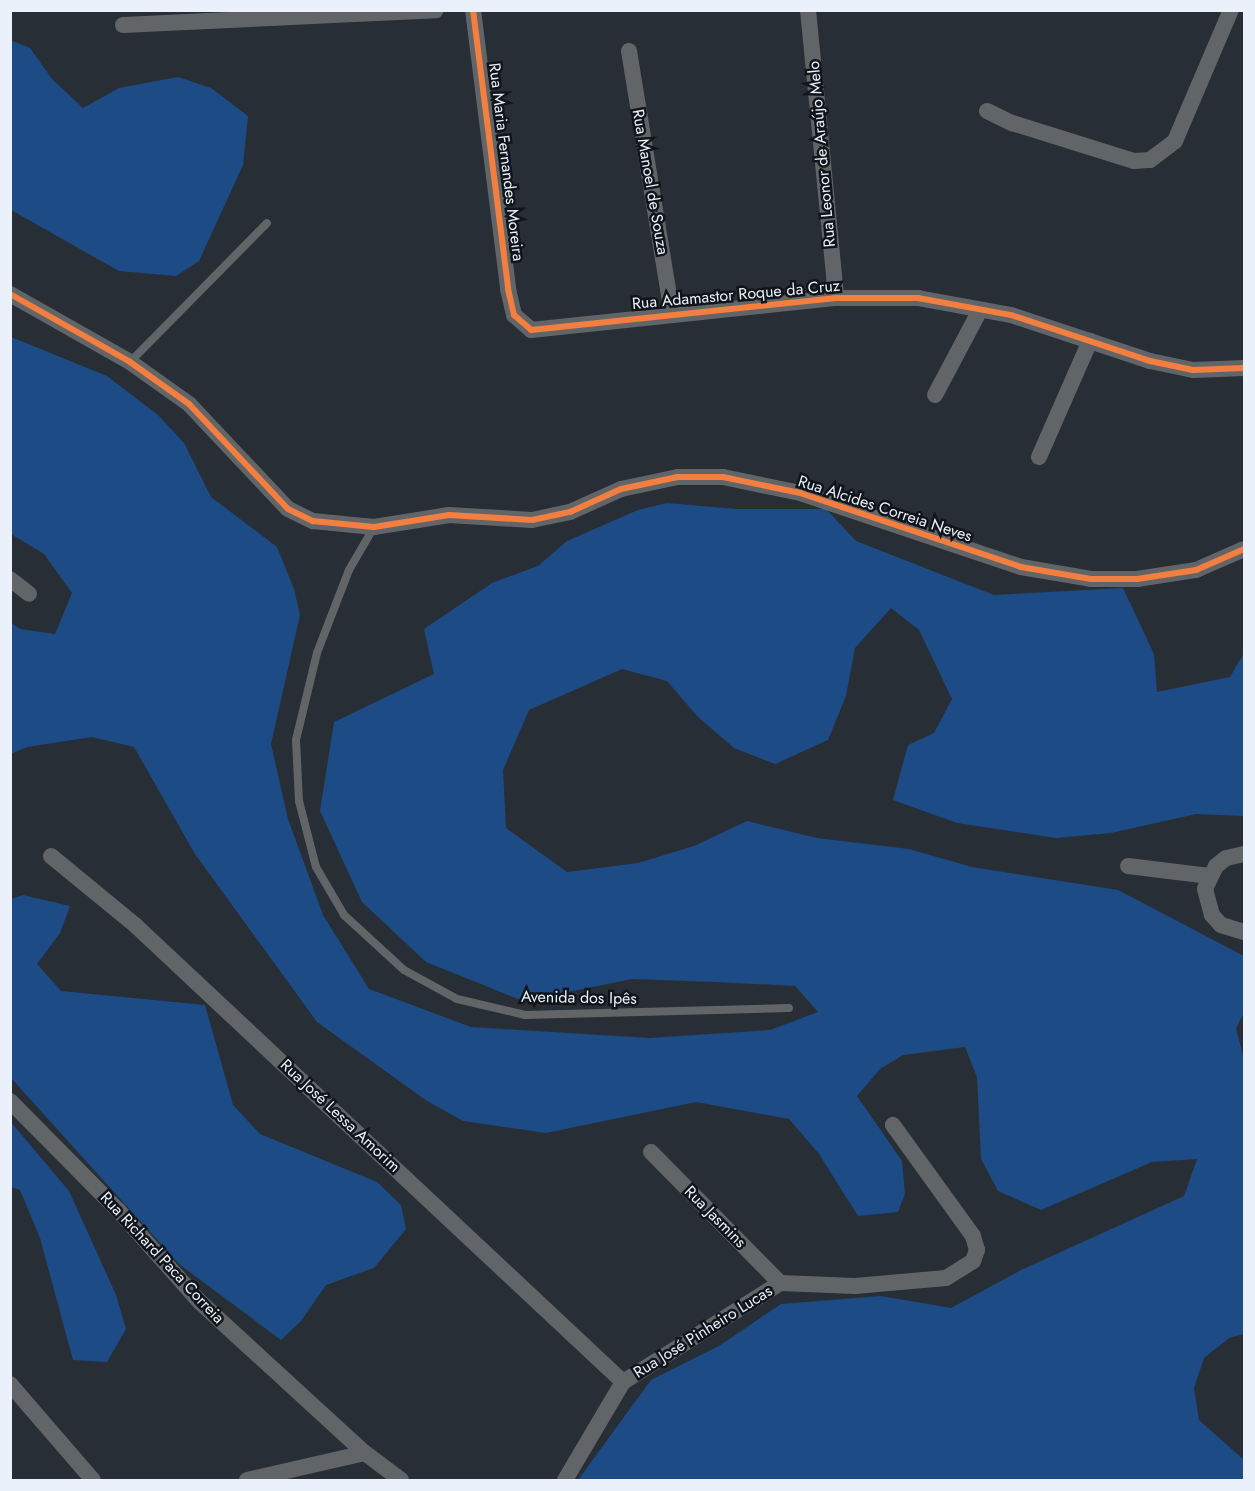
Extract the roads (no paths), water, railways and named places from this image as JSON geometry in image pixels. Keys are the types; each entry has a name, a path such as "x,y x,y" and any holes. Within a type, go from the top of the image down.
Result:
{"street":[{"path":"123,25 436,10"},
{"name":"Rua Maria Fernandes Moreira","path":"473,10 514,315"},
{"name":"Rua Leonor de Araújo Melo","path":"808,10 836,298"},
{"path":"987,111 1012,123 1134,161 1150,160 1175,141 1231,10"},
{"name":"Rua Manoel de Souza","path":"629,51 672,313"},
{"name":"Rua Alcides Correia Neves","path":"10,294 130,362 189,404 288,509 313,521 374,526 449,515 532,520 570,512 633,486 678,477 723,477 800,493 1021,567 1091,579 1137,579 1196,570 1245,549"},
{"name":"Rua Adamastor Roque da Cruz","path":"514,315 531,330 547,330 672,313 836,298 918,298 1011,315 1090,341 1193,370 1245,368"},
{"path":"936,395 980,310"},
{"path":"1039,457 1090,341"},
{"path":"10,579 28,594"},
{"path":"1245,854 1226,858 1209,876 1206,896 1212,915 1221,925 1245,932"},
{"name":"Rua José Lessa Amorim","path":"51,856 144,933 623,1382"},
{"path":"1128,866 1209,876"},
{"name":"Rua Richard Paca Correia","path":"10,1101 118,1210 200,1302 365,1454 401,1480"},
{"name":"Rua José Pinheiro Lucas","path":"565,1480 623,1382 780,1283 855,1286 946,1278 973,1261 977,1250 973,1236 893,1125"},
{"name":"Rua Jasmins","path":"651,1152 780,1283"},
{"path":"10,1384 93,1480"},
{"path":"247,1480 365,1454"}],"lane":[{"path":"130,362 267,223"},
{"name":"Avenida dos Ipês","path":"374,526 349,570 317,653 297,740 299,801 316,867 344,915 404,969 457,999 525,1016 789,1008"}]}
